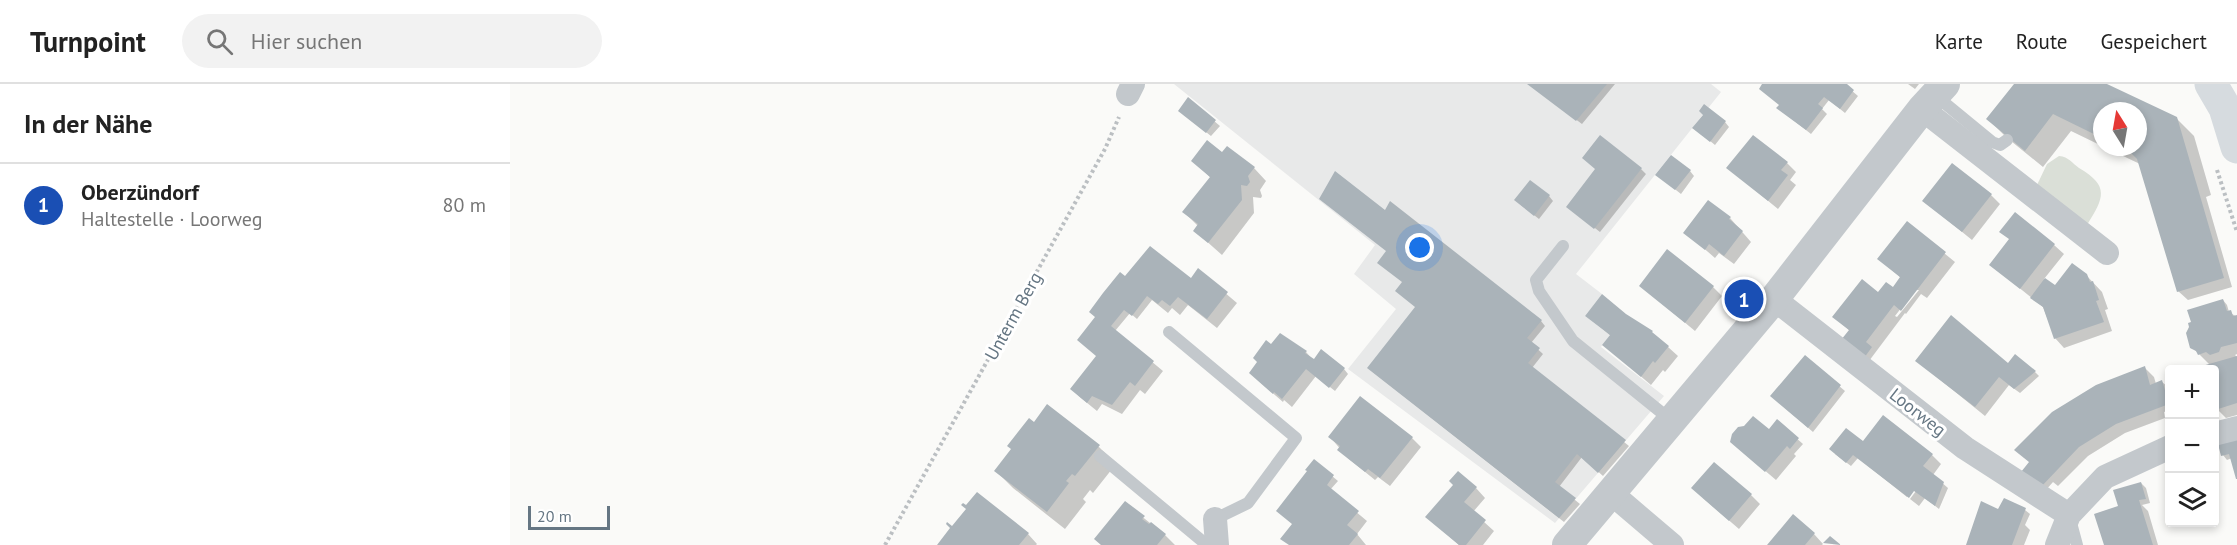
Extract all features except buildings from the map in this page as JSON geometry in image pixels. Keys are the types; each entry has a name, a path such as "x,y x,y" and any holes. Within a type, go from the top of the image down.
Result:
{"main road":[{"path":"2211,84 2226,108 2237,147"}],"street":[{"path":"1567,545 1774,299 1934,96 2107,253"},
{"name":"Loorweg","path":"1774,299 1965,448 2069,515"},
{"path":"2219,433 2237,428"},
{"path":"2057,545 2069,515 2106,477 2165,449"},
{"path":"1611,493 1672,545"},
{"path":"1215,519 1217,545"}],"lane":[{"path":"1934,96 1992,142 2000,146 2007,140"},
{"path":"1563,246 1536,280 1539,291 1573,341 1673,421"},
{"path":"1169,332 1296,438 1248,502 1215,519"},
{"path":"1101,456 1207,545"},
{"path":"2069,515 2077,545"}],"path":[{"name":"Unterm Berg","path":"885,545 1105,149 1130,89"}],"shaded area":[{"path":"1174,84 1711,84 1721,92 1576,274 1602,294 1585,316 1610,335 1601,347 1664,396 1555,523 1348,369 1396,309 1354,274 1375,245"},
{"path":"2059,156 2068,159 2096,181 2100,187 2100,200 2087,225 2037,185 2047,164"}],"place":[{"name":"Oberzündorf","path":"1744,299"}]}
